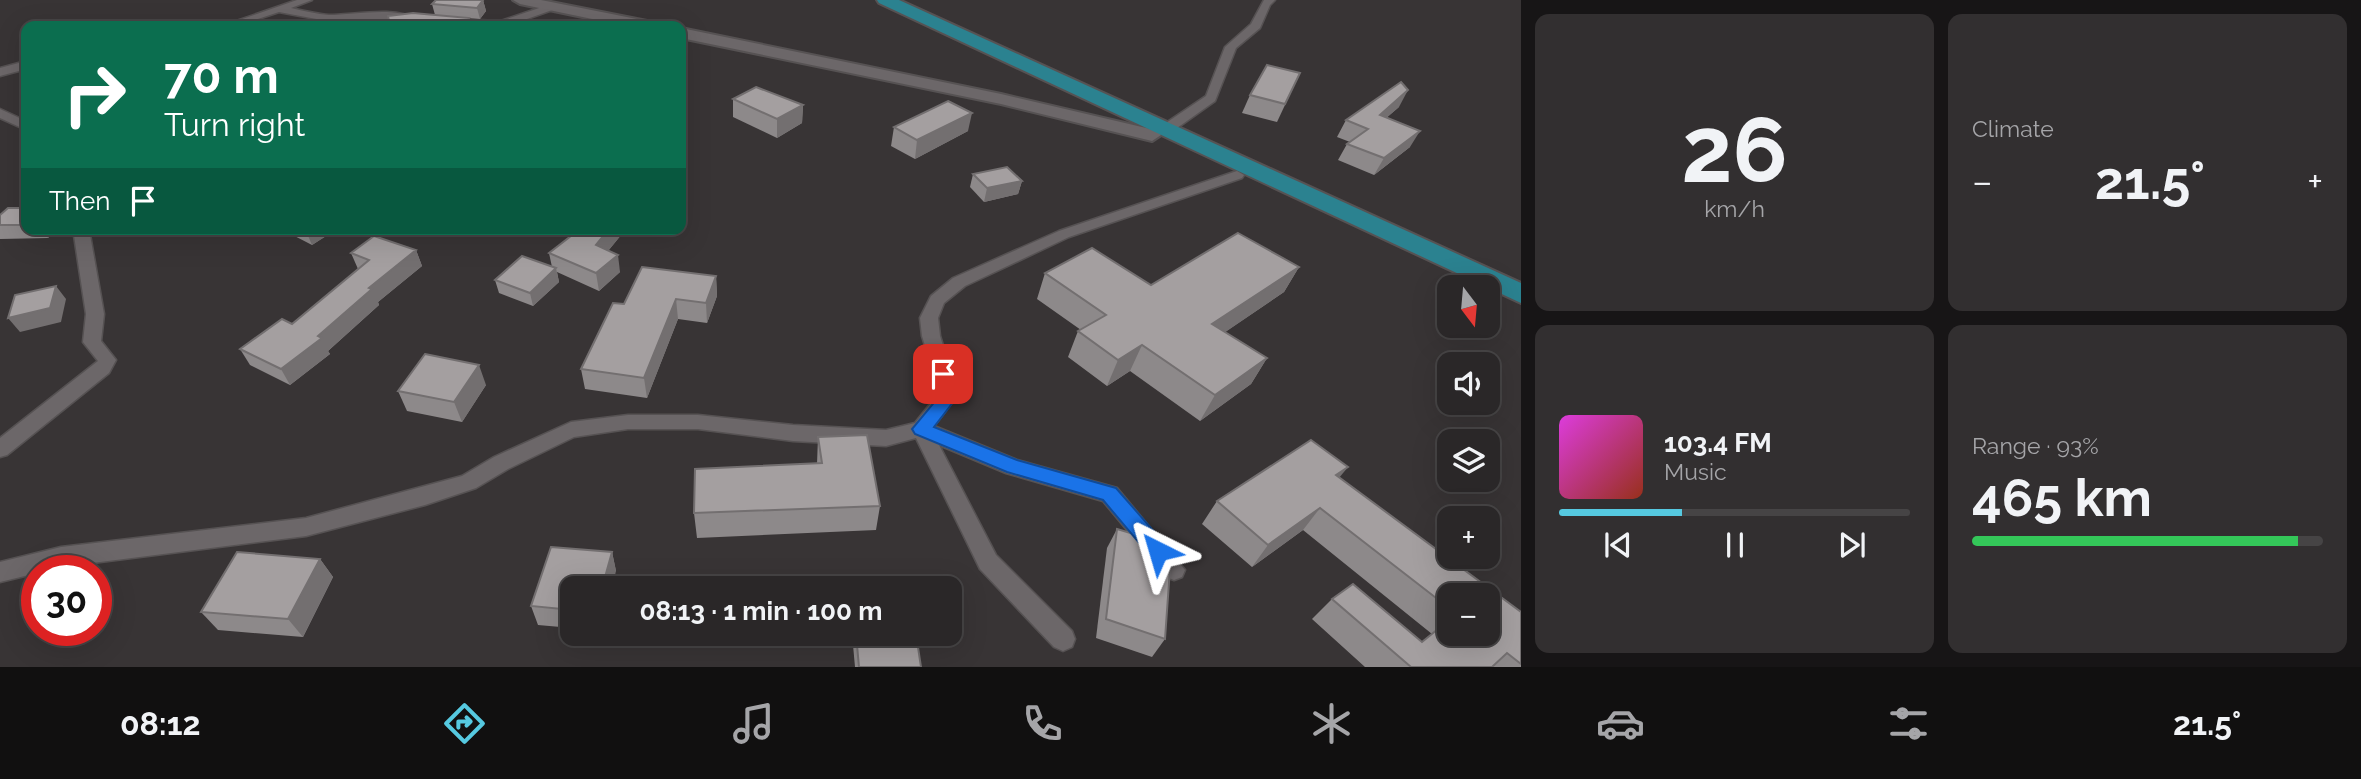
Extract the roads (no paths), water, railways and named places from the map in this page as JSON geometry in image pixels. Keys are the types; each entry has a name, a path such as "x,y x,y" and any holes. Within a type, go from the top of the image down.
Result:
{"main road":[{"path":"520,0 623,21"},
{"path":"866,0 1521,294"},
{"path":"885,0 1004,60"},
{"path":"686,34 1158,132 1237,175 1449,275"},
{"path":"1500,300 1521,310"}],"street":[{"path":"245,21 307,0"},
{"path":"1158,132 1210,98 1231,47 1256,26 1264,2"},
{"path":"520,21 551,6"},
{"path":"282,10 327,18 384,16 421,19"},
{"path":"434,20 444,21"},
{"path":"0,72 21,66"},
{"path":"0,113 21,124"},
{"path":"0,572 61,557 306,527 469,482 501,463 571,430 628,422 698,422 793,433 886,438 921,429 946,401 943,374 931,336 929,318 937,300 959,282 1064,234 1237,175"},
{"path":"0,450 53,405 103,369 107,360 92,342 95,314 82,235"},
{"path":"921,429 1013,467 1110,494 1174,570"},
{"path":"921,429 988,562 1063,639"}]}
